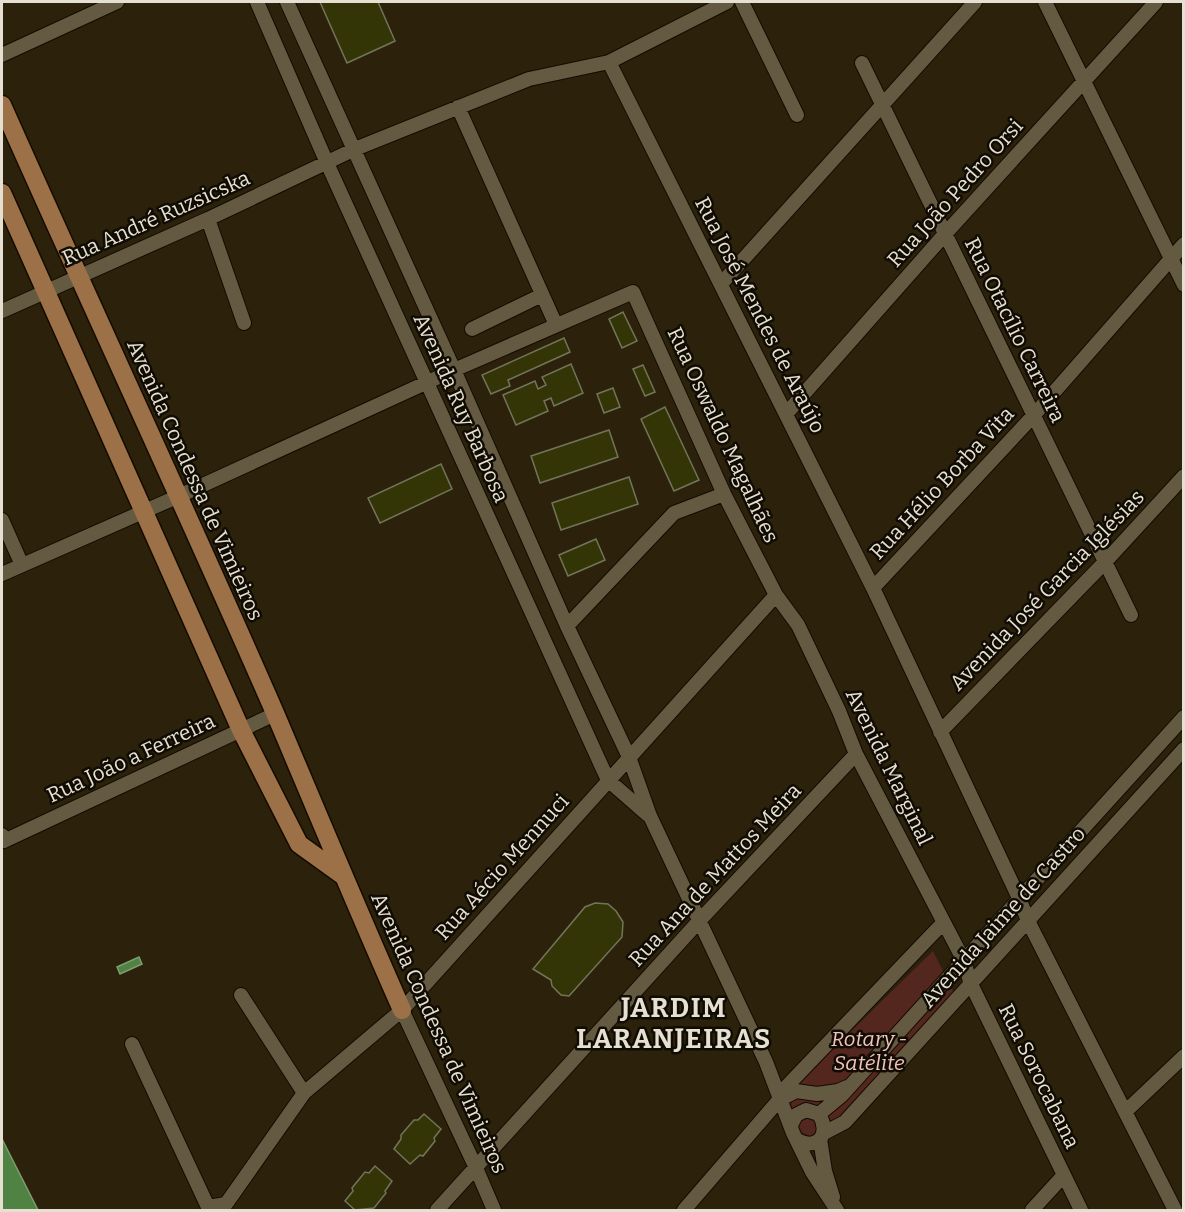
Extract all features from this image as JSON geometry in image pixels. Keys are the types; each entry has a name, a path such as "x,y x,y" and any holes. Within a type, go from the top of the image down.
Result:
{"main road":[{"name":"Avenida Condessa de Vimieiros","path":"2,105 179,496 402,1010"},
{"path":"2,193 241,730 298,844 342,875"}],"street":[{"path":"2,55 117,2"},
{"name":"Avenida Ruy Barbosa","path":"257,2 327,163 608,780 650,816"},
{"name":"Avenida Ruy Barbosa","path":"287,2 355,149 567,626 629,757 650,816 766,1062 796,1140 812,1172 837,1210"},
{"name":"Rua André Ruzsicska","path":"2,311 207,219 355,149 529,79 609,62 726,2"},
{"path":"742,2 797,115"},
{"path":"721,284 975,2"},
{"path":"1045,2 1184,285"},
{"name":"Rua João Pedro Orsi","path":"786,414 945,234 1156,2"},
{"name":"Rua José Mendes de Araújo","path":"609,62 873,588 939,732"},
{"name":"Rua Otacílio Carreira","path":"862,63 1131,615"},
{"path":"2,574 556,325 458,107"},
{"path":"207,219 244,323"},
{"name":"Rua Hélio Borba Vita","path":"873,588 1034,415 1184,244"},
{"name":"Rua Oswaldo Magalhães","path":"556,325 633,292 724,494 776,595"},
{"path":"472,328 542,296"},
{"name":"Avenida José Garcia Iglésias","path":"939,732 1105,562 1184,476"},
{"path":"567,626 674,513 724,494"},
{"path":"2,520 22,565"},
{"name":"Rua Aécio Mennuci","path":"132,1044 208,1207 226,1204 304,1093 402,1010 776,595"},
{"name":"Avenida Marginal","path":"776,595 798,625 839,711 856,754 963,959"},
{"name":"Rua João a Ferreira","path":"3,838 275,714"},
{"name":"Avenida Jaime de Castro","path":"815,1112 842,1095 1184,717"},
{"path":"939,732 1028,921 1175,1210"},
{"name":"Avenida Jaime de Castro","path":"822,1136 845,1122 1058,888 1178,766 1184,749"},
{"name":"Rua Ana de Mattos Meira","path":"437,1210 700,920 856,754"},
{"path":"1042,873 1058,888"},
{"path":"684,1210 779,1100 943,923"},
{"name":"Rua Sorocabana","path":"963,959 971,984 1081,1210"},
{"path":"241,994 304,1093"},
{"name":"Avenida Condessa de Vimieiros","path":"402,1010 494,1210"},
{"path":"1125,1112 1184,1056"},
{"name":"Avenida Ruy Barbosa","path":"766,1062 772,1071 803,1095 825,1123 822,1136 825,1171 837,1210"},
{"path":"792,1088 817,1094 838,1091 848,1086"},
{"path":"791,1125 800,1112 815,1112"},
{"path":"796,1140 804,1144 813,1144 822,1136"},
{"path":"1032,1210 1064,1175"}],"green space":[{"name":"Rotary - Satélite","path":"933,951 955,995 842,1116 812,1137 801,1132 791,1106 796,1085"}],"shaded area":[{"path":"139,957 142,964 120,974 117,967"},
{"path":"2,1139 38,1210 2,1210"}],"building":[{"path":"320,2 378,2 395,41 347,63"},
{"path":"623,312 637,341 622,348 609,319"},
{"path":"564,338 570,352 508,380 510,386 491,394 482,375"},
{"path":"571,364 583,393 554,406 551,398 544,401 548,411 516,425 503,395 535,381 538,389 546,385 542,377"},
{"path":"643,365 655,392 645,396 633,369"},
{"path":"613,388 620,407 604,413 597,394"},
{"path":"665,407 699,480 674,491 641,419"},
{"path":"609,430 618,457 540,483 531,456"},
{"path":"441,464 452,489 380,523 368,498"},
{"path":"629,477 638,504 561,530 552,503"},
{"path":"596,539 605,560 568,576 559,555"},
{"path":"595,903 608,904 616,911 623,922 622,937 569,996 561,995 552,986 551,980 533,969 585,907"},
{"path":"424,1114 441,1129 423,1156 420,1155 410,1164 394,1149 401,1135 414,1120 418,1120"},
{"path":"375,1166 392,1181 374,1208 355,1210 345,1201 365,1172 369,1173"}],"district":[{"name":"JARDIM LARANJEIRAS","path":"674,1024"}]}
